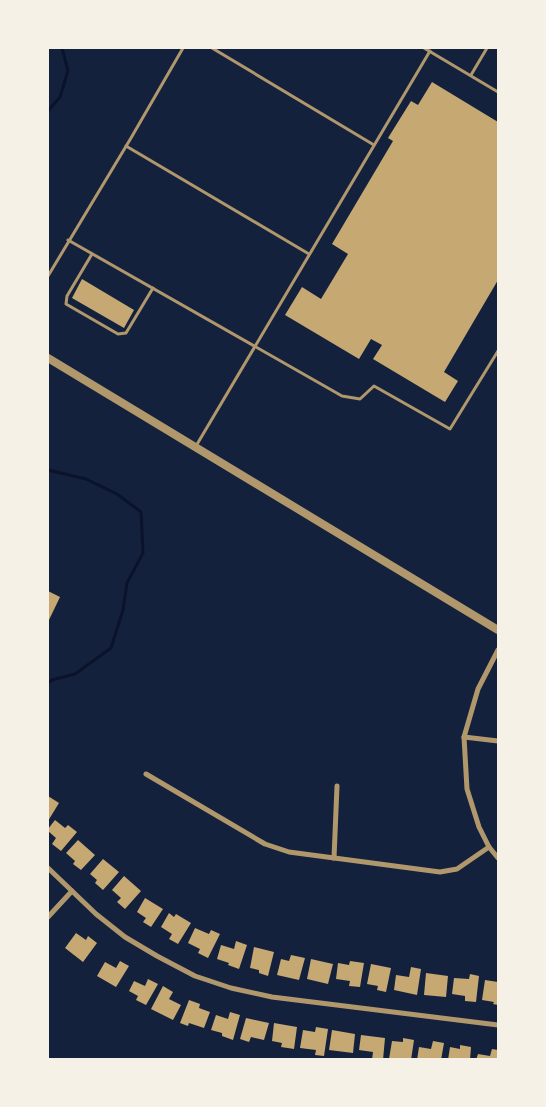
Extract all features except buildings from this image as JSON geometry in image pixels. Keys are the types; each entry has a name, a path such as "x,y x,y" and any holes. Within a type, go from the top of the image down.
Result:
{"street":[{"path":"48,358 498,630"},
{"path":"498,650 478,689 464,737 467,789 479,827 489,847 498,858"},
{"path":"464,737 498,741"},
{"path":"146,774 265,844 289,852 440,872 457,869 489,847"},
{"path":"334,858 337,786"},
{"path":"48,868 96,914 125,937 195,976 231,988 272,997 498,1026"},
{"path":"48,918 72,890"}],"lane":[{"path":"48,276 183,48"},
{"path":"212,48 374,145"},
{"path":"424,48 498,92"},
{"path":"471,76 487,48"},
{"path":"196,446 430,51"},
{"path":"126,146 310,254"},
{"path":"68,240 342,396 360,399 374,386 450,429 498,351"},
{"path":"92,254 67,296 66,304 118,334 126,333 153,288"}],"waterway":[{"path":"48,111 60,97 68,71 62,48"},
{"path":"48,470 86,479 117,494 141,512 143,553 127,583 123,610 111,648 75,674 52,680 48,683"}]}
